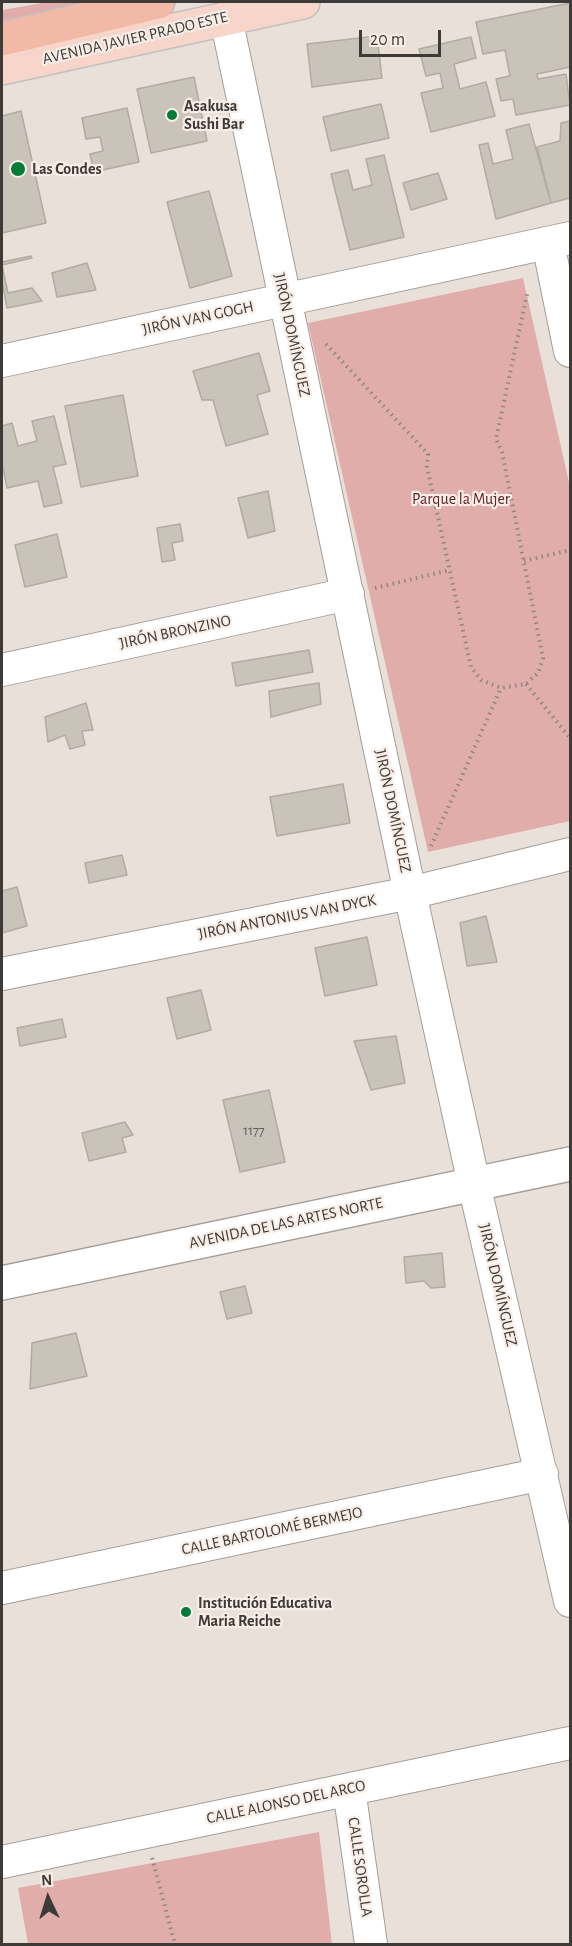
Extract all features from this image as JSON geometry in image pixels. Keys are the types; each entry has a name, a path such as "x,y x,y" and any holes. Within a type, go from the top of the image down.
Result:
{"highway":[{"path":"2,39 158,2"}],"main road":[{"name":"AVENIDA JAVIER PRADO ESTE","path":"2,68 303,2"}],"street":[{"name":"JIRÓN DOMÍNGUEZ","path":"226,18 410,893 570,1601"},
{"name":"JIRÓN VAN GOGH","path":"2,361 559,240"},
{"path":"559,240 570,351"},
{"name":"JIRÓN BRONZINO","path":"2,670 348,594"},
{"name":"JIRÓN ANTONIUS VAN DYCK","path":"2,974 410,893 570,854"},
{"name":"AVENIDA DE LAS ARTES NORTE","path":"2,1284 570,1164"},
{"name":"CALLE BARTOLOMÉ BERMEJO","path":"2,1588 542,1473"},
{"name":"CALLE ALONSO DEL ARCO","path":"2,1862 570,1743"},
{"name":"CALLE SOROLLA","path":"349,1789 371,1944"}],"path":[{"path":"324,342 428,454 427,467 471,667 481,680 501,688 526,684 538,673 543,658 502,452 496,439 528,290"},
{"path":"524,561 570,550"},
{"path":"348,594 450,570"},
{"path":"526,684 570,738"},
{"path":"429,850 501,688"},
{"path":"144,1832 176,1944"}],"green space":[{"path":"48,2 86,2 2,21 2,10"},
{"name":"Parque la Mujer","path":"523,278 570,487 570,821 428,852 308,323"},
{"path":"319,1832 332,1944 28,1944 18,1888"}],"building":[{"path":"570,3 570,67 537,74 538,79 566,74 570,105 516,115 513,99 501,101 496,79 510,76 505,50 483,54 476,22"},
{"path":"377,36 382,78 312,87 307,44"},
{"path":"471,37 476,58 454,64 460,89 486,82 495,116 431,132 421,93 443,88 440,73 426,76 419,49"},
{"name":"Asakusa Sushi Bar","path":"194,77 207,141 151,153 137,89"},
{"path":"381,104 389,138 331,151 323,117"},
{"path":"127,108 139,162 94,172 90,154 103,151 100,137 86,139 82,118"},
{"name":"Las Condes","path":"21,111 46,223 2,233 2,116"},
{"path":"570,121 570,198 551,203 537,147 560,141 561,123"},
{"path":"529,124 551,203 496,219 479,145 488,143 493,164 513,159 506,130"},
{"path":"384,155 404,237 350,250 331,174 348,170 353,190 372,185 366,159"},
{"path":"438,173 447,199 411,210 403,183"},
{"path":"209,191 232,276 190,288 167,202"},
{"path":"31,256 32,258 2,265 2,262"},
{"path":"87,263 96,290 57,297 52,273"},
{"path":"2,265 8,293 32,288 42,301 7,308"},
{"path":"259,353 270,391 257,395 268,434 226,446 213,400 202,400 193,371"},
{"path":"123,395 138,476 81,487 65,406"},
{"path":"54,416 66,464 53,467 62,503 44,507 38,481 7,488 2,463 2,426 12,423 18,446 37,441 32,421"},
{"path":"268,491 275,531 248,538 238,498"},
{"path":"180,524 183,541 172,543 175,560 162,562 157,528"},
{"path":"57,534 67,577 25,587 15,545"},
{"path":"309,650 313,672 236,686 232,663"},
{"path":"319,683 321,704 271,717 269,691"},
{"path":"86,703 93,730 82,731 85,745 70,749 65,735 48,742 45,717"},
{"path":"343,784 350,823 277,836 270,797"},
{"path":"122,855 127,875 89,883 85,863"},
{"path":"17,887 27,926 2,933 2,891"},
{"path":"486,916 497,962 467,966 460,923"},
{"path":"367,937 377,985 325,996 315,948"},
{"path":"201,990 211,1030 177,1039 167,998"},
{"path":"62,1019 66,1037 20,1046 17,1028"},
{"path":"396,1036 405,1083 371,1090 354,1041"},
{"path":"269,1090 285,1162 240,1172 223,1100"},
{"path":"125,1122 133,1135 122,1138 126,1152 89,1161 82,1133"},
{"path":"442,1253 445,1287 431,1288 424,1281 406,1283 404,1257"},
{"path":"245,1286 252,1313 227,1319 220,1292"},
{"path":"76,1333 87,1376 30,1389 32,1343"}],"place":[{"name":"Asakusa Sushi Bar","path":"172,115"},
{"name":"Las Condes","path":"18,169"},
{"name":"Institución Educativa Maria Reiche","path":"186,1612"}]}
